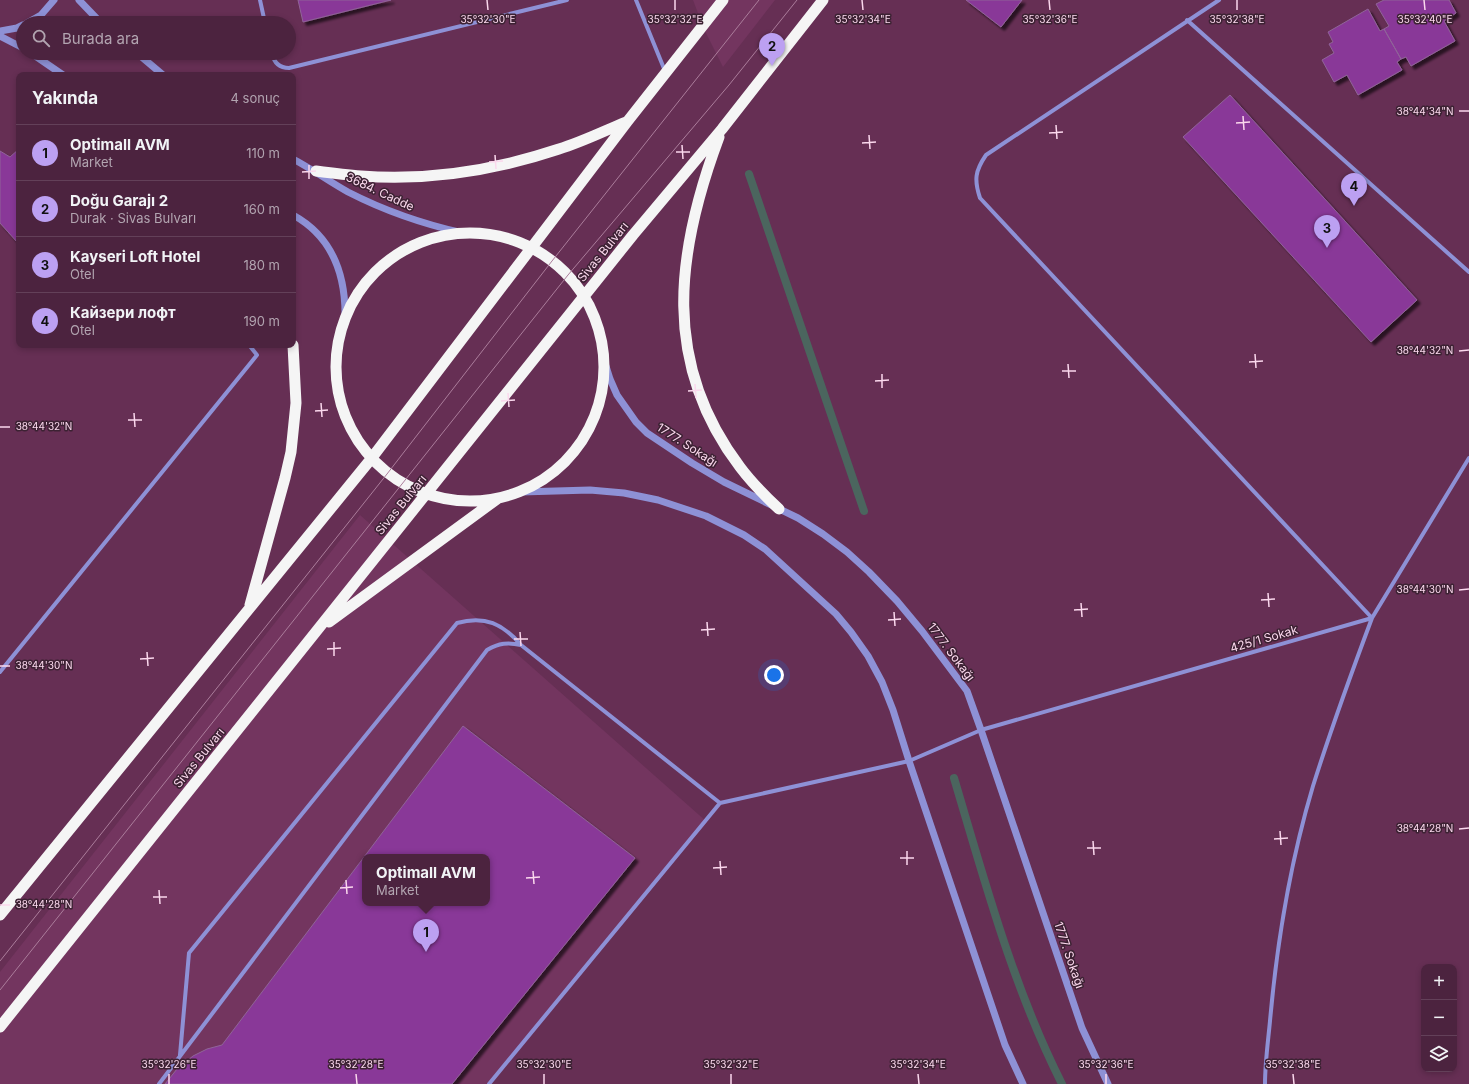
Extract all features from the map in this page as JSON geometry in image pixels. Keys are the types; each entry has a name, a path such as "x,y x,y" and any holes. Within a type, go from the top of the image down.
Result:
{"highway":[{"path":"0,915 371,459 627,122 723,0"},
{"name":"Sivas Bulvarı","path":"0,1027 633,235 722,129 823,0"},
{"path":"316,171 362,176 405,177 448,174 524,160 560,149 627,122"},
{"path":"722,129 707,169 688,242 683,299 687,344 692,370 710,419 740,468 779,509"},
{"path":"463,233 487,234 510,239 532,248 544,255 568,275 585,296 596,317 602,340 605,363 604,386 599,409 590,430 577,450 561,467 542,481 521,492 498,499 474,502 450,500 426,494 403,484 387,474 371,459 357,440 346,420 339,397 335,374 336,351 341,328 350,306 362,286 378,269 397,255 418,244 440,236 463,233"},
{"path":"248,610 291,452 296,403 293,348"},
{"path":"317,631 498,499"}],"street":[{"path":"41,16 54,0"},
{"path":"79,0 94,16"},
{"path":"260,0 263,16"},
{"path":"273,60 278,66 289,68 567,0"},
{"path":"636,0 666,73"},
{"path":"1219,0 986,155 979,166 976,177 976,186 980,198 1372,618"},
{"path":"1187,20 1469,272"},
{"path":"0,31 16,28"},
{"path":"0,36 16,44"},
{"path":"41,60 59,72"},
{"path":"145,60 159,72"},
{"name":"3684. Cadde","path":"296,161 316,171 347,191 381,207 408,218 463,233"},
{"path":"296,217 311,226 321,236 331,251 343,285 345,320"},
{"path":"0,672 257,355 251,348"},
{"name":"1777. Sokağı","path":"605,363 617,395 636,422 647,433 698,467 724,482 810,526 846,552 897,601 922,631 967,691 1082,1028 1108,1084"},
{"path":"1265,1084 1274,975 1284,912 1296,850 1332,726 1372,618 1469,458"},
{"path":"521,492 590,490 624,493 658,500 690,510 722,523 765,549 836,614 868,656 885,689 1005,1045 1023,1084"},
{"name":"425/1 Sokak","path":"720,803 909,761 981,730 1372,618"},
{"path":"180,1056 189,953 457,623 477,619 487,621 506,630 521,645 720,803 489,1084"},
{"path":"159,1084 487,650 495,645 504,643 521,645"}],"shaded area":[{"path":"693,0 775,0 723,67 704,29"},
{"path":"360,515 707,822 490,1084 0,1084 0,972"}],"building":[{"path":"298,0 391,0 303,22"},
{"path":"966,0 1022,0 1001,27"},
{"path":"1384,0 1449,0 1456,13 1444,21 1455,41 1411,66 1406,57 1401,59 1384,29 1389,26 1376,4"},
{"path":"1368,9 1380,31 1384,29 1401,59 1397,62 1402,70 1358,95 1347,75 1334,82 1322,60 1334,53 1329,44 1333,42 1328,32"},
{"path":"1230,95 1417,300 1371,342 1183,137"},
{"path":"0,151 10,157 16,152 16,241 0,223"},
{"path":"463,726 635,858 452,1084 165,1084 177,1069 193,1056 207,1049 222,1045 362,860 362,906 490,906 490,854 366,854"}],"waterway":[{"path":"749,174 864,511"},
{"path":"954,778 1014,972 1062,1084"}],"tram line":[{"path":"0,961 387,474 552,261 759,0"},
{"path":"0,990 568,275 729,85 797,0"}],"place":[{"name":"Doğu Garajı 2","path":"772,66"},
{"name":"Кайзери лофт","path":"1354,206"},
{"name":"Kayseri Loft Hotel","path":"1327,248"},
{"name":"Optimall AVM","path":"426,952"}]}
